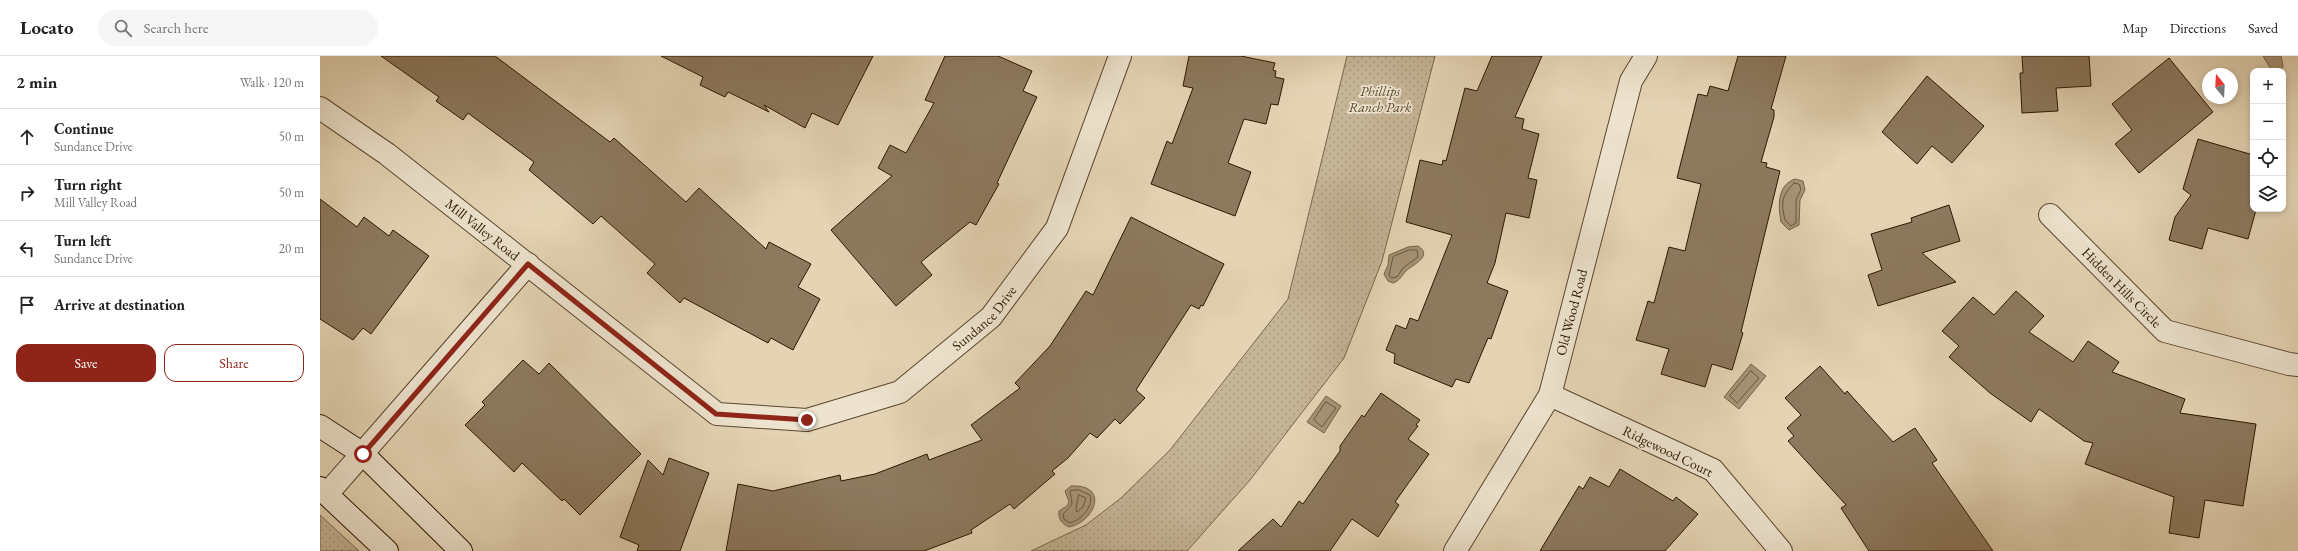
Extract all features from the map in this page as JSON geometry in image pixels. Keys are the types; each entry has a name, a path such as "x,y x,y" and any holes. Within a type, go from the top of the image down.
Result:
{"street":[{"name":"Sundance Drive","path":"716,414 807,420 900,392 991,317 1057,228 1120,56"},
{"name":"Old Wood Road","path":"1455,551 1550,395 1631,81 1646,56"},
{"name":"Mill Valley Road","path":"320,108 387,154 716,414"},
{"name":"Hidden Hills Circle","path":"2050,215 2165,331 2289,364 2298,365"},
{"path":"388,551 323,491 363,454 528,264"},
{"name":"Ridgewood Court","path":"1550,395 1714,470 1781,551"},
{"path":"320,426 363,454 461,551"}],"green space":[{"name":"Phillips Ranch Park","path":"1347,56 1435,56 1382,261 1344,358 1250,480 1187,551 1031,551 1086,525 1121,498 1170,450 1288,299"},
{"path":"320,515 359,551 320,551"}],"water":[{"path":"2263,56 2281,56 2282,68 2270,68"},
{"path":"1795,179 1803,181 1805,190 1800,200 1799,225 1789,230 1781,222 1779,203 1785,186"},
{"path":"1418,246 1424,253 1423,257 1406,271 1398,281 1393,283 1388,281 1384,274 1388,265 1389,255 1408,247"},
{"path":"1751,364 1766,376 1739,409 1724,397"},
{"path":"1326,396 1341,406 1324,433 1307,422"},
{"path":"1071,486 1083,487 1091,491 1094,497 1094,504 1086,518 1078,524 1069,527 1061,521 1059,511 1067,506 1069,502 1065,491"}],"building":[{"path":"381,56 495,56 610,142 614,138 686,202 699,188 766,249 769,242 811,264 798,287 820,299 793,350 771,338 768,343 684,298 680,303 647,273 655,264 601,216 593,224 529,170 534,162 468,113 463,120 436,101 439,97"},
{"path":"661,56 873,56 838,125 812,113 805,128 764,105 769,112 728,92 725,97 700,85 703,77"},
{"path":"945,56 998,56 1032,71 1023,91 1037,97 997,183 999,184 976,225 970,222 921,262 932,275 896,306 831,230 892,176 878,168 890,145 906,153 934,103 925,100"},
{"path":"1189,56 1241,56 1275,63 1273,70 1276,71 1275,77 1284,79 1278,105 1271,104 1266,124 1244,119 1228,163 1251,172 1235,216 1151,184 1167,141 1172,144 1193,88 1183,86"},
{"path":"1492,56 1542,56 1515,117 1524,119 1522,129 1539,134 1528,178 1537,180 1529,218 1506,213 1495,263 1487,283 1508,291 1491,339 1488,338 1469,383 1456,379 1452,387 1394,363 1395,354 1386,350 1396,325 1406,329 1410,318 1418,321 1452,235 1406,222 1420,160 1442,165 1443,160 1446,161 1465,88 1477,91"},
{"path":"1738,56 1786,56 1771,109 1774,110 1774,117 1761,162 1767,163 1766,167 1780,171 1741,332 1743,333 1732,370 1712,364 1705,387 1661,374 1669,349 1636,340 1648,301 1654,303 1669,247 1685,251 1701,184 1677,178 1698,94 1707,96 1710,86 1728,91"},
{"path":"2022,56 2089,56 2091,86 2056,88 2058,111 2022,113 2020,73 2023,73"},
{"path":"2169,58 2202,98 2202,104 2206,104 2213,112 2139,173 2115,144 2132,130 2112,104"},
{"path":"1927,76 1984,126 1952,163 1932,146 1917,164 1882,132"},
{"path":"2198,139 2250,154 2250,212 2255,212 2248,239 2208,228 2202,249 2169,240 2175,217 2191,195 2183,189"},
{"path":"320,199 357,227 364,217 389,236 393,230 429,256 371,334 363,328 353,340 320,319"},
{"path":"1949,205 1960,241 1922,253 1956,282 1878,306 1868,275 1882,270 1871,234 1912,222 1911,218"},
{"path":"1131,217 1224,264 1203,306 1201,305 1199,309 1191,305 1136,390 1145,398 1120,424 1115,419 1097,438 1090,433 1068,458 1052,471 1055,474 1014,509 1010,504 971,530 972,533 924,551 726,551 738,484 773,491 840,475 841,481 875,474 927,454 929,460 982,440 971,425 1020,388 1015,383 1050,346 1086,291 1093,295"},
{"path":"2016,291 2044,316 2029,332 2073,362 2088,341 2119,362 2112,372 2185,399 2180,413 2256,424 2243,506 2205,500 2199,538 2169,533 2174,497 2085,464 2093,443 2084,441 2039,409 2031,422 1990,393 1949,357 1959,346 1942,331 1973,297 1994,315"},
{"path":"523,360 539,374 549,363 641,454 580,515 564,499 562,501 522,463 514,472 465,425 485,405 482,402"},
{"path":"1820,366 1845,394 1847,391 1893,442 1915,428 1937,460 1932,463 1993,551 1869,551 1841,508 1846,505 1788,441 1794,436 1787,428 1801,415 1785,398"},
{"path":"1381,393 1420,420 1416,425 1418,426 1408,439 1429,454 1395,502 1399,505 1378,537 1352,519 1330,551 1238,551 1273,519 1281,527 1299,501 1303,504 1340,451 1340,446 1362,415 1364,417"},
{"path":"669,458 709,473 680,551 637,551 639,545 620,537 648,460 663,475"},
{"path":"1620,469 1673,501 1676,497 1698,514 1665,551 1540,551 1579,486 1583,489 1590,477 1609,487"}],"route":[{"path":"363,454 528,264 716,414 807,420"}]}
